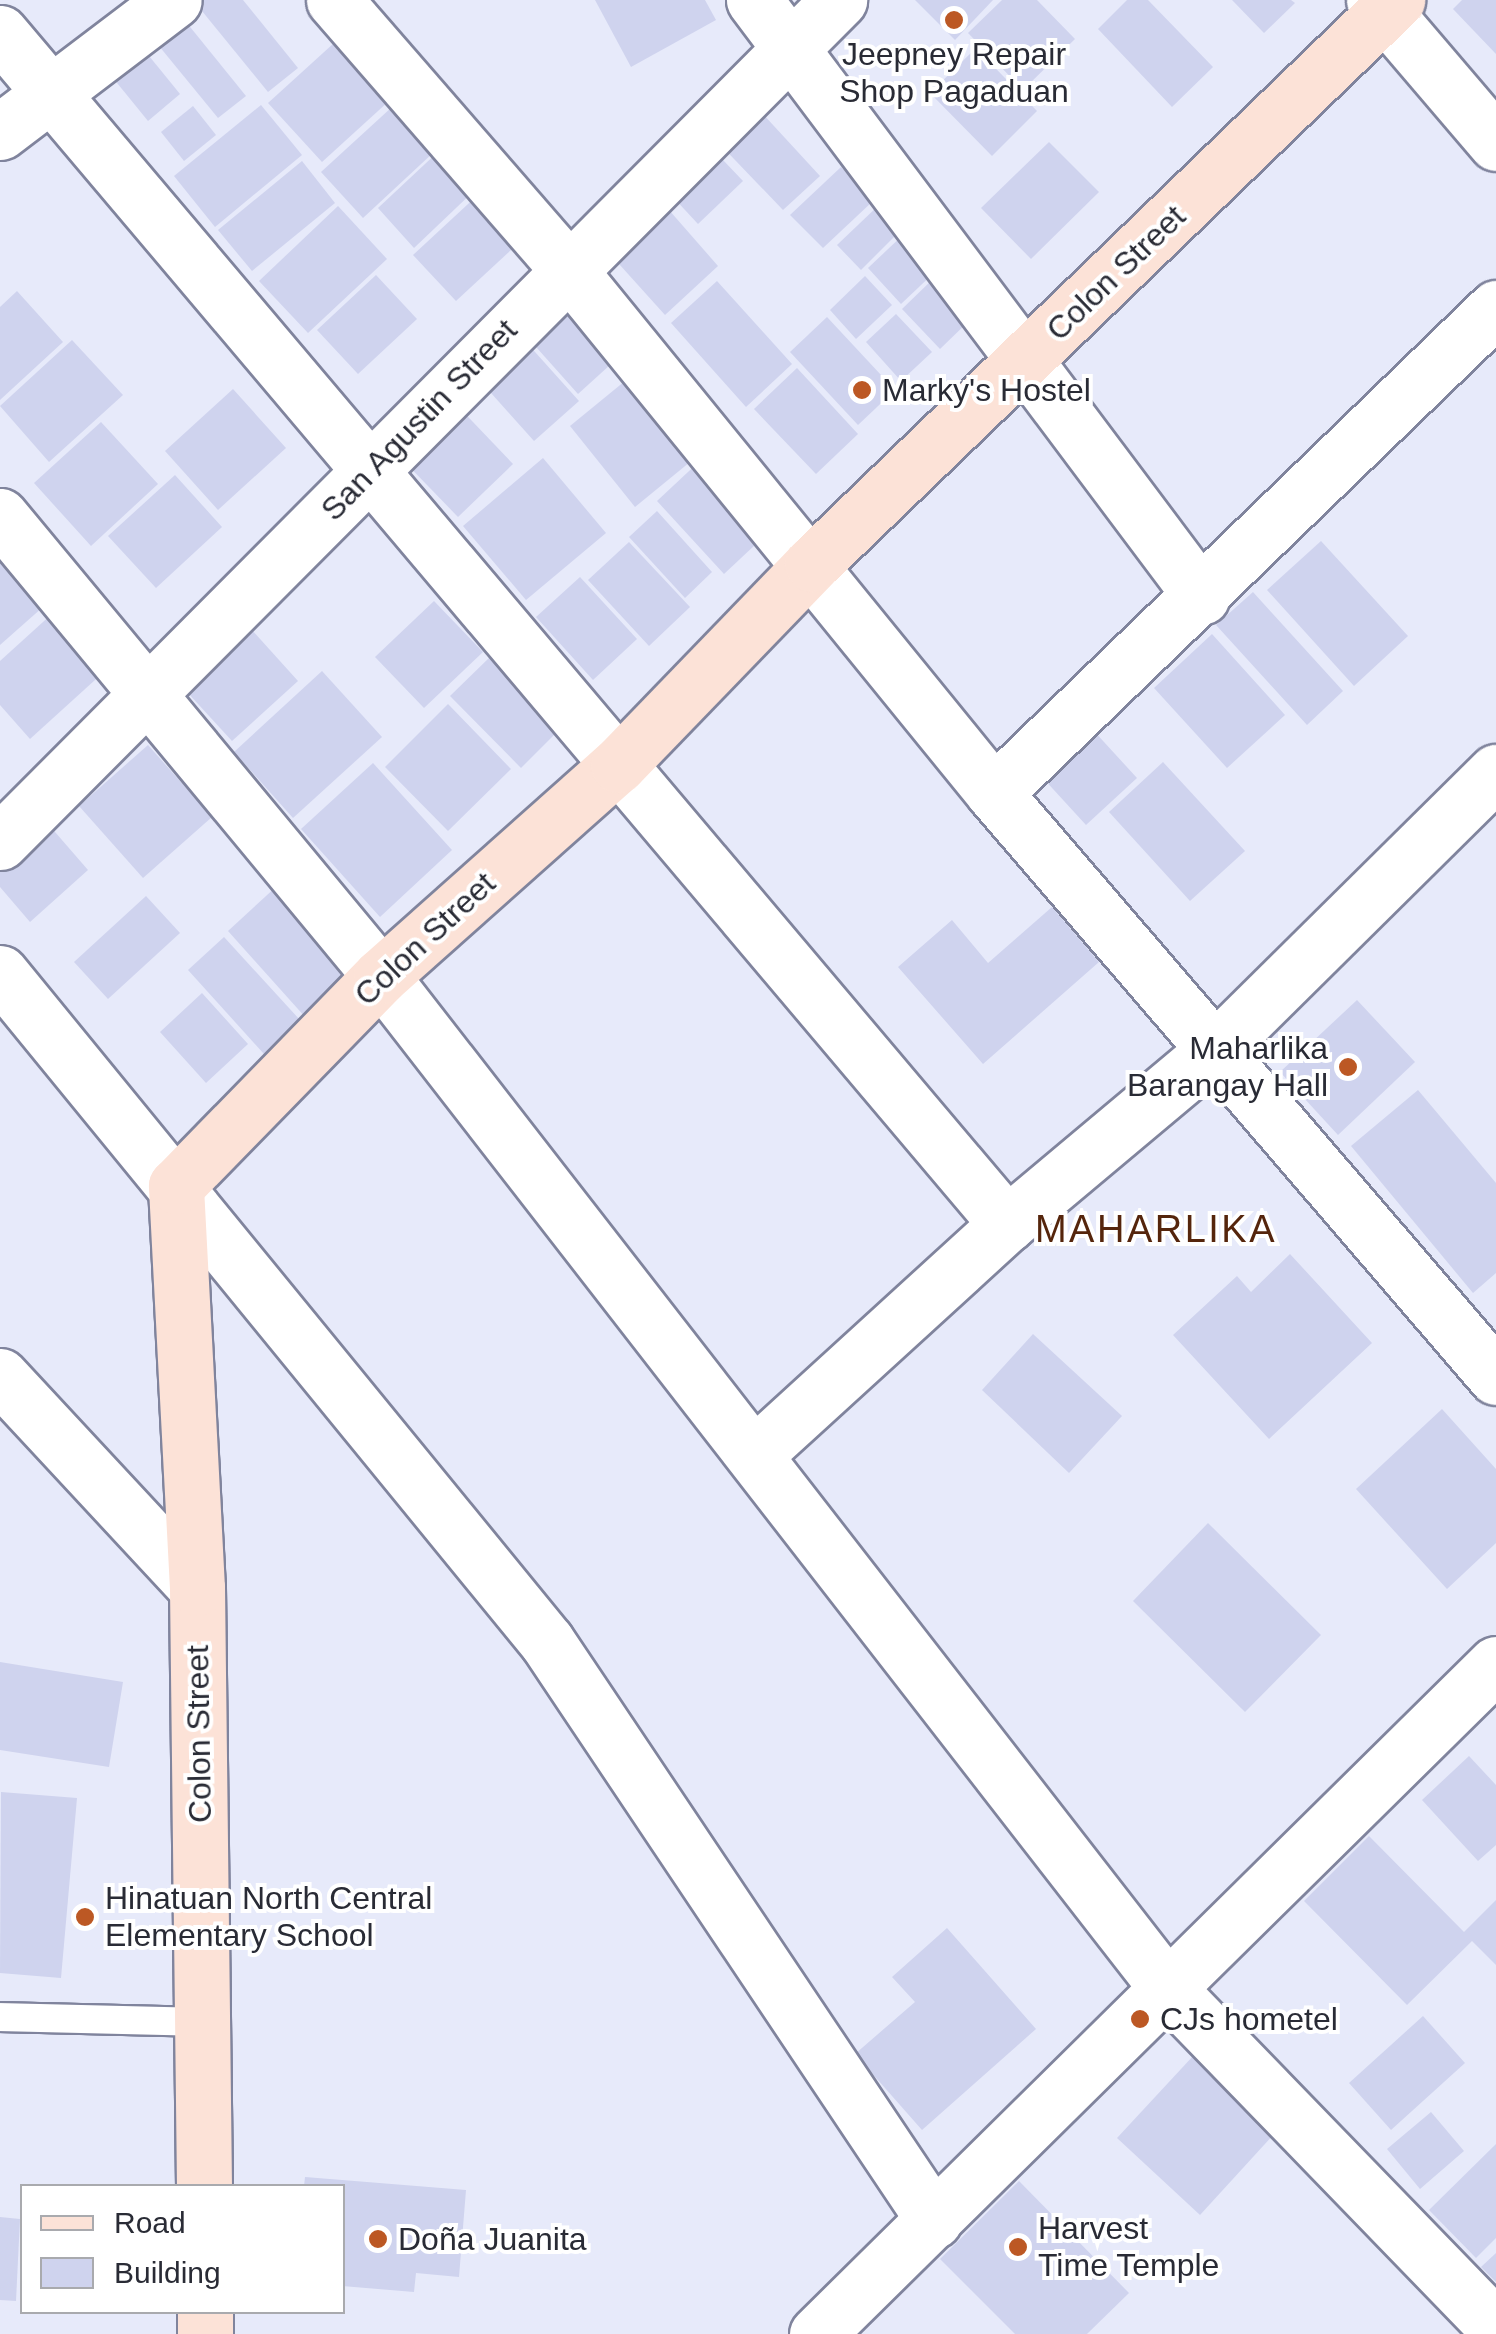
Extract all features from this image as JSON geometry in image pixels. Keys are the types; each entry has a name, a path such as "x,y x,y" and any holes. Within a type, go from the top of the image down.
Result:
{"main road":[{"name":"Colon Street","path":"204,2184 197,1588 176,1186 380,976 618,765 812,564 1386,4"}],"street":[{"path":"0,132 174,0"},
{"path":"334,0 567,268 812,564 994,793 1218,1047 1496,1377"},
{"path":"754,0 787,50 1022,363 1202,596"},
{"name":"San Agustin Street","path":"0,842 567,268 838,0"},
{"path":"1386,4 1496,143"},
{"path":"0,32 47,99 1007,1224"},
{"path":"994,793 1496,308"},
{"path":"0,516 380,976 1168,1989 1496,2327"},
{"path":"755,1454 1007,1224 1218,1047 1496,772"},
{"path":"0,973 546,1642 934,2220"},
{"path":"0,1376 197,1588"},
{"path":"817,2334 1496,1664"}],"lane":[{"path":"0,2018 202,2022"}],"building":[{"path":"193,0 243,0 298,68 268,92"},
{"path":"595,0 705,0 716,20 631,67"},
{"name":"Jeepney Repair Shop Pagaduan","path":"915,0 993,0 955,40"},
{"path":"1002,0 1037,0 1075,39 1023,90 968,33"},
{"path":"1127,0 1148,0 1213,67 1172,107 1098,29"},
{"path":"1232,0 1291,0 1295,3 1264,33"},
{"path":"1462,0 1496,0 1496,54 1453,9"},
{"path":"178,12 246,96 218,118 150,35"},
{"path":"132,35 180,94 148,121 100,62"},
{"path":"334,43 389,101 322,162 268,103"},
{"path":"976,48 1037,111 992,156 930,93"},
{"path":"750,100 820,176 783,210 712,136"},
{"path":"261,105 302,155 215,227 174,176"},
{"path":"193,106 216,135 184,161 161,132"},
{"path":"392,107 434,152 363,218 321,172"},
{"path":"703,139 743,181 698,224 659,182"},
{"path":"1049,142 1099,192 1031,259 981,208"},
{"path":"441,149 477,188 414,248 378,208"},
{"path":"302,161 335,203 252,271 218,230"},
{"path":"841,167 873,201 823,248 790,215"},
{"path":"481,192 524,238 456,301 413,255"},
{"path":"655,194 718,266 665,315 601,244"},
{"path":"880,204 903,228 861,270 837,245"},
{"path":"338,206 387,259 308,333 259,281"},
{"path":"905,233 938,269 901,304 868,268"},
{"path":"376,275 417,319 358,374 317,330"},
{"path":"865,276 892,305 856,339 830,310"},
{"path":"935,277 973,317 940,349 902,309"},
{"path":"717,281 792,364 746,407 671,323"},
{"path":"562,290 621,355 578,394 520,329"},
{"path":"17,291 63,342 0,400 0,307"},
{"path":"896,314 932,352 901,381 866,342"},
{"path":"827,317 895,390 858,425 790,352"},
{"path":"518,333 579,401 534,441 474,374"},
{"path":"72,340 123,395 49,462 0,406"},
{"path":"797,368 858,434 816,474 754,409"},
{"path":"636,372 701,453 635,507 570,426"},
{"path":"233,389 286,448 218,510 165,451"},
{"path":"451,399 513,464 458,517 396,453"},
{"path":"101,422 158,484 91,546 34,483"},
{"path":"704,457 771,530 724,574 657,501"},
{"path":"543,458 606,533 526,600 463,526"},
{"path":"175,475 222,527 156,588 108,536"},
{"path":"657,511 712,572 685,598 629,537"},
{"path":"0,541 52,599 0,645"},
{"path":"1321,541 1408,636 1354,686 1267,590"},
{"path":"629,542 690,607 649,646 588,580"},
{"path":"580,577 637,639 593,680 536,617"},
{"path":"1253,592 1343,691 1307,725 1216,625"},
{"path":"434,601 483,652 424,708 375,657"},
{"path":"54,612 106,670 30,739 0,705 0,661"},
{"path":"242,619 298,681 232,741 176,680"},
{"path":"1212,634 1285,715 1227,768 1154,688"},
{"path":"490,657 560,729 521,768 450,696"},
{"path":"322,671 382,737 293,818 234,752"},
{"path":"448,704 511,769 448,831 385,767"},
{"path":"1082,718 1137,778 1086,825 1031,765"},
{"path":"148,745 212,817 143,878 79,806"},
{"path":"1163,762 1245,851 1190,901 1109,812"},
{"path":"373,763 452,850 380,917 301,829"},
{"path":"42,817 88,870 30,922 0,887 0,854"},
{"path":"278,885 356,972 306,1018 228,931"},
{"path":"146,896 180,933 108,999 74,962"},
{"path":"1052,907 1099,962 983,1064 898,967 952,920 988,963"},
{"path":"224,937 300,1020 264,1054 188,970"},
{"path":"202,993 248,1044 206,1083 160,1032"},
{"name":"Maharlika Barangay Hall","path":"1357,1000 1415,1062 1338,1135 1280,1072"},
{"path":"1418,1090 1496,1183 1496,1273 1473,1293 1351,1146"},
{"path":"1290,1254 1372,1343 1269,1439 1173,1335 1237,1276 1251,1292"},
{"path":"1033,1334 1122,1416 1069,1473 982,1390"},
{"path":"1442,1409 1496,1469 1496,1543 1447,1589 1356,1489"},
{"path":"1208,1523 1321,1635 1245,1712 1133,1601"},
{"path":"0,1662 123,1682 109,1767 0,1750"},
{"path":"1469,1756 1496,1785 1496,1845 1478,1861 1422,1800"},
{"path":"1,1792 77,1798 61,1978 0,1973"},
{"path":"1369,1836 1464,1932 1496,1900 1496,1965 1472,1941 1407,2005 1304,1901"},
{"path":"947,1928 1036,2029 922,2130 855,2054 915,2002 892,1977"},
{"path":"1423,2016 1465,2063 1391,2130 1349,2083"},
{"path":"1194,2055 1276,2132 1200,2215 1117,2138"},
{"path":"1431,2112 1464,2151 1420,2189 1387,2149"},
{"path":"1496,2144 1496,2238 1476,2258 1429,2210"},
{"path":"305,2177 466,2190 459,2277 416,2273 414,2292 345,2286 345,2184 304,2184"},
{"path":"1019,2181 1129,2293 1087,2334 1015,2334 940,2259"},
{"path":"0,2217 20,2219 16,2301 0,2300"},
{"path":"1496,2253 1496,2282 1481,2267"}],"place":[{"name":"Jeepney Repair Shop Pagaduan","path":"954,20"},
{"name":"Marky's Hostel","path":"862,390"},
{"name":"Maharlika Barangay Hall","path":"1348,1067"},
{"name":"Hinatuan North Central Elementary School","path":"85,1917"},
{"name":"CJs hometel","path":"1140,2019"},
{"name":"Doña Juanita","path":"378,2239"},
{"name":"Harvest Time Temple","path":"1018,2247"}],"district":[{"name":"MAHARLIKA","path":"1156,1230"}]}
